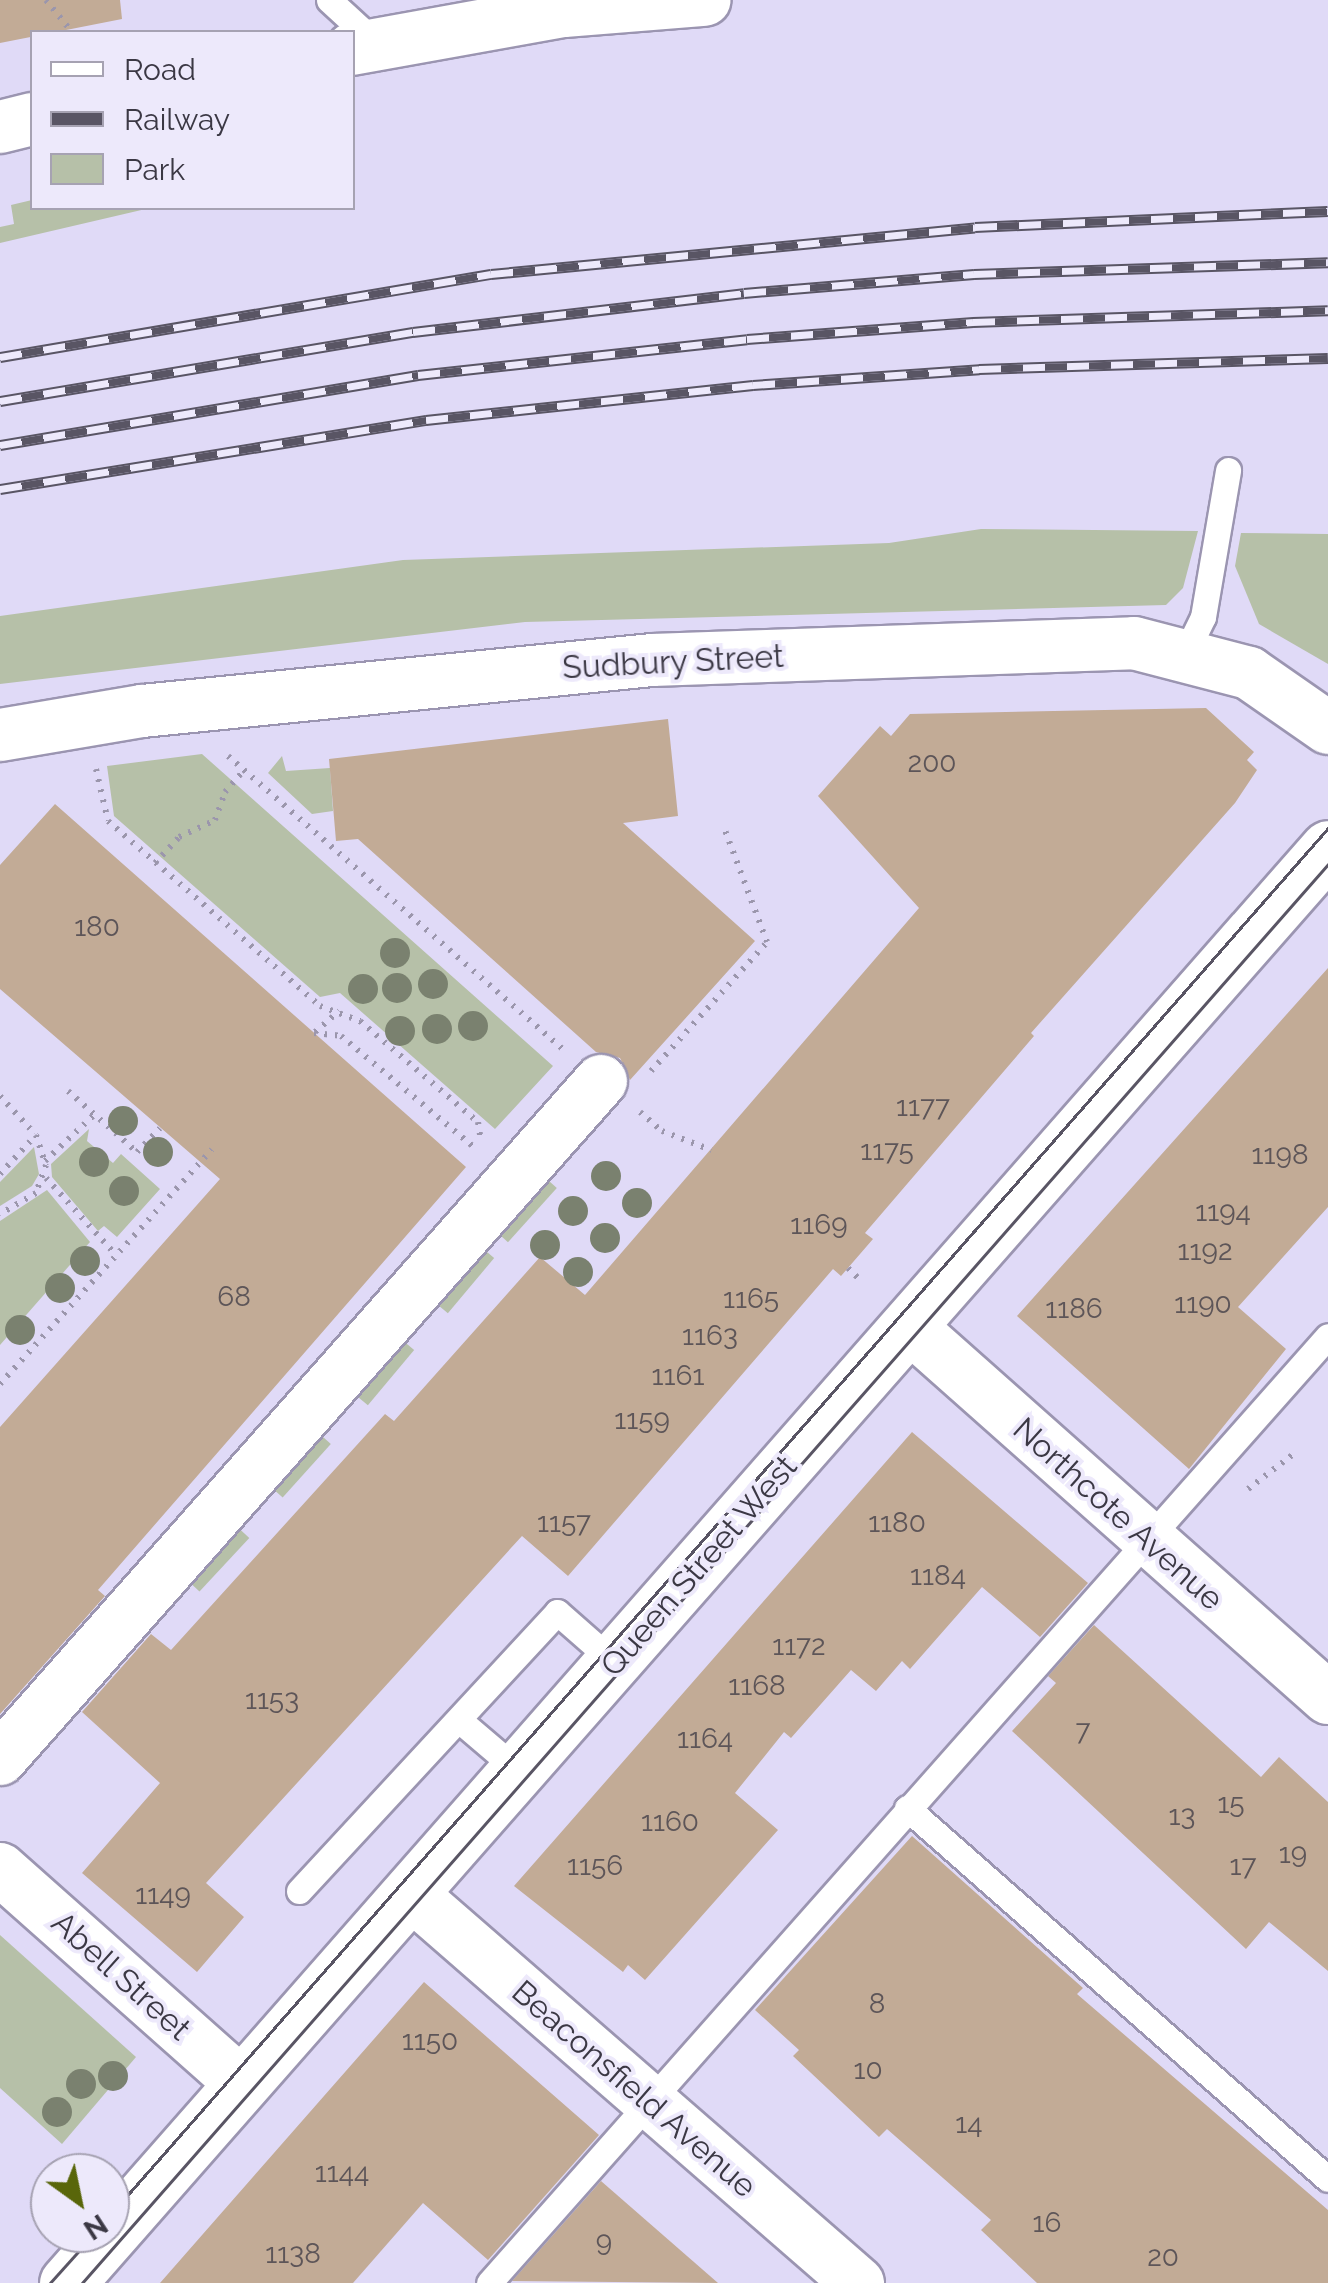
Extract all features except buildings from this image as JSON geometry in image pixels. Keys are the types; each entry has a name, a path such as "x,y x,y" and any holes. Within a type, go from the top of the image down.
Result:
{"main road":[{"name":"Queen Street West","path":"67,2283 1328,848"}],"street":[{"path":"364,47 563,6 705,0"},
{"path":"0,127 30,120"},
{"name":"Sudbury Street","path":"0,735 160,709 652,660 1134,643 1249,672 1328,728"},
{"path":"0,1758 613,1090"},
{"name":"Northcote Avenue","path":"910,1327 1328,1698"},
{"name":"Abell Street","path":"0,1869 242,2084"},
{"name":"Beaconsfield Avenue","path":"410,1893 858,2283"}],"lane":[{"path":"329,0 351,30"},
{"path":"1185,654 1203,616 1228,470"},
{"path":"489,2283 1328,1336"},
{"path":"299,1892 557,1612 614,1662"},
{"path":"459,1720 518,1771"},
{"path":"907,1808 1328,2178"}],"path":[{"path":"46,0 70,30"},
{"path":"222,751 404,916 662,1131 711,1150"},
{"path":"94,758 108,822 320,1006 339,1010 478,1122 482,1154 340,1036 314,1033 339,1010"},
{"path":"156,863 179,837 215,820 224,792 244,770"},
{"path":"613,1090 767,942 723,825"},
{"path":"68,1091 137,1152 160,1128"},
{"path":"0,1096 36,1135 45,1160 46,1178 36,1194 0,1214"},
{"path":"45,1160 94,1114"},
{"path":"0,1174 36,1135"},
{"path":"0,1384 212,1149"},
{"path":"46,1178 116,1255"},
{"path":"848,1268 862,1282"},
{"path":"1238,1496 1296,1452"}],"green space":[{"path":"30,200 30,210 141,210 0,243 0,227 14,224 11,205"},
{"path":"981,529 1198,531 1183,588 1166,605 525,622 0,684 0,616 403,560 889,543"},
{"path":"1241,533 1328,534 1328,664 1259,624 1235,566"},
{"path":"202,754 553,1066 495,1129 340,993 320,997 114,816 107,766"},
{"path":"282,756 286,771 330,768 333,811 312,814 268,773"},
{"path":"89,1129 87,1141 113,1163 121,1154 160,1189 117,1237 104,1226 98,1231 52,1177 51,1164"},
{"path":"34,1147 39,1174 32,1186 0,1206 0,1182"},
{"path":"539,1172 557,1188 508,1242 490,1226"},
{"path":"47,1190 90,1242 0,1345 0,1221"},
{"path":"475,1242 494,1258 448,1313 429,1297"},
{"path":"395,1334 414,1350 368,1405 349,1389"},
{"path":"313,1428 331,1444 283,1498 265,1482"},
{"path":"231,1521 249,1538 199,1591 181,1574"},
{"path":"0,1935 136,2057 62,2144 0,2088"}],"tram line":[{"path":"130,2192 1328,828"},
{"path":"82,2283 1328,864"},
{"path":"50,2283 77,2253"}],"railway":[{"path":"0,357 491,274 975,227 1328,211"},
{"path":"0,401 413,332 744,293 974,274 1328,262"},
{"path":"0,445 418,375 747,339 973,322 1328,310"},
{"path":"0,489 426,420 753,385 979,369 1328,358"}]}
